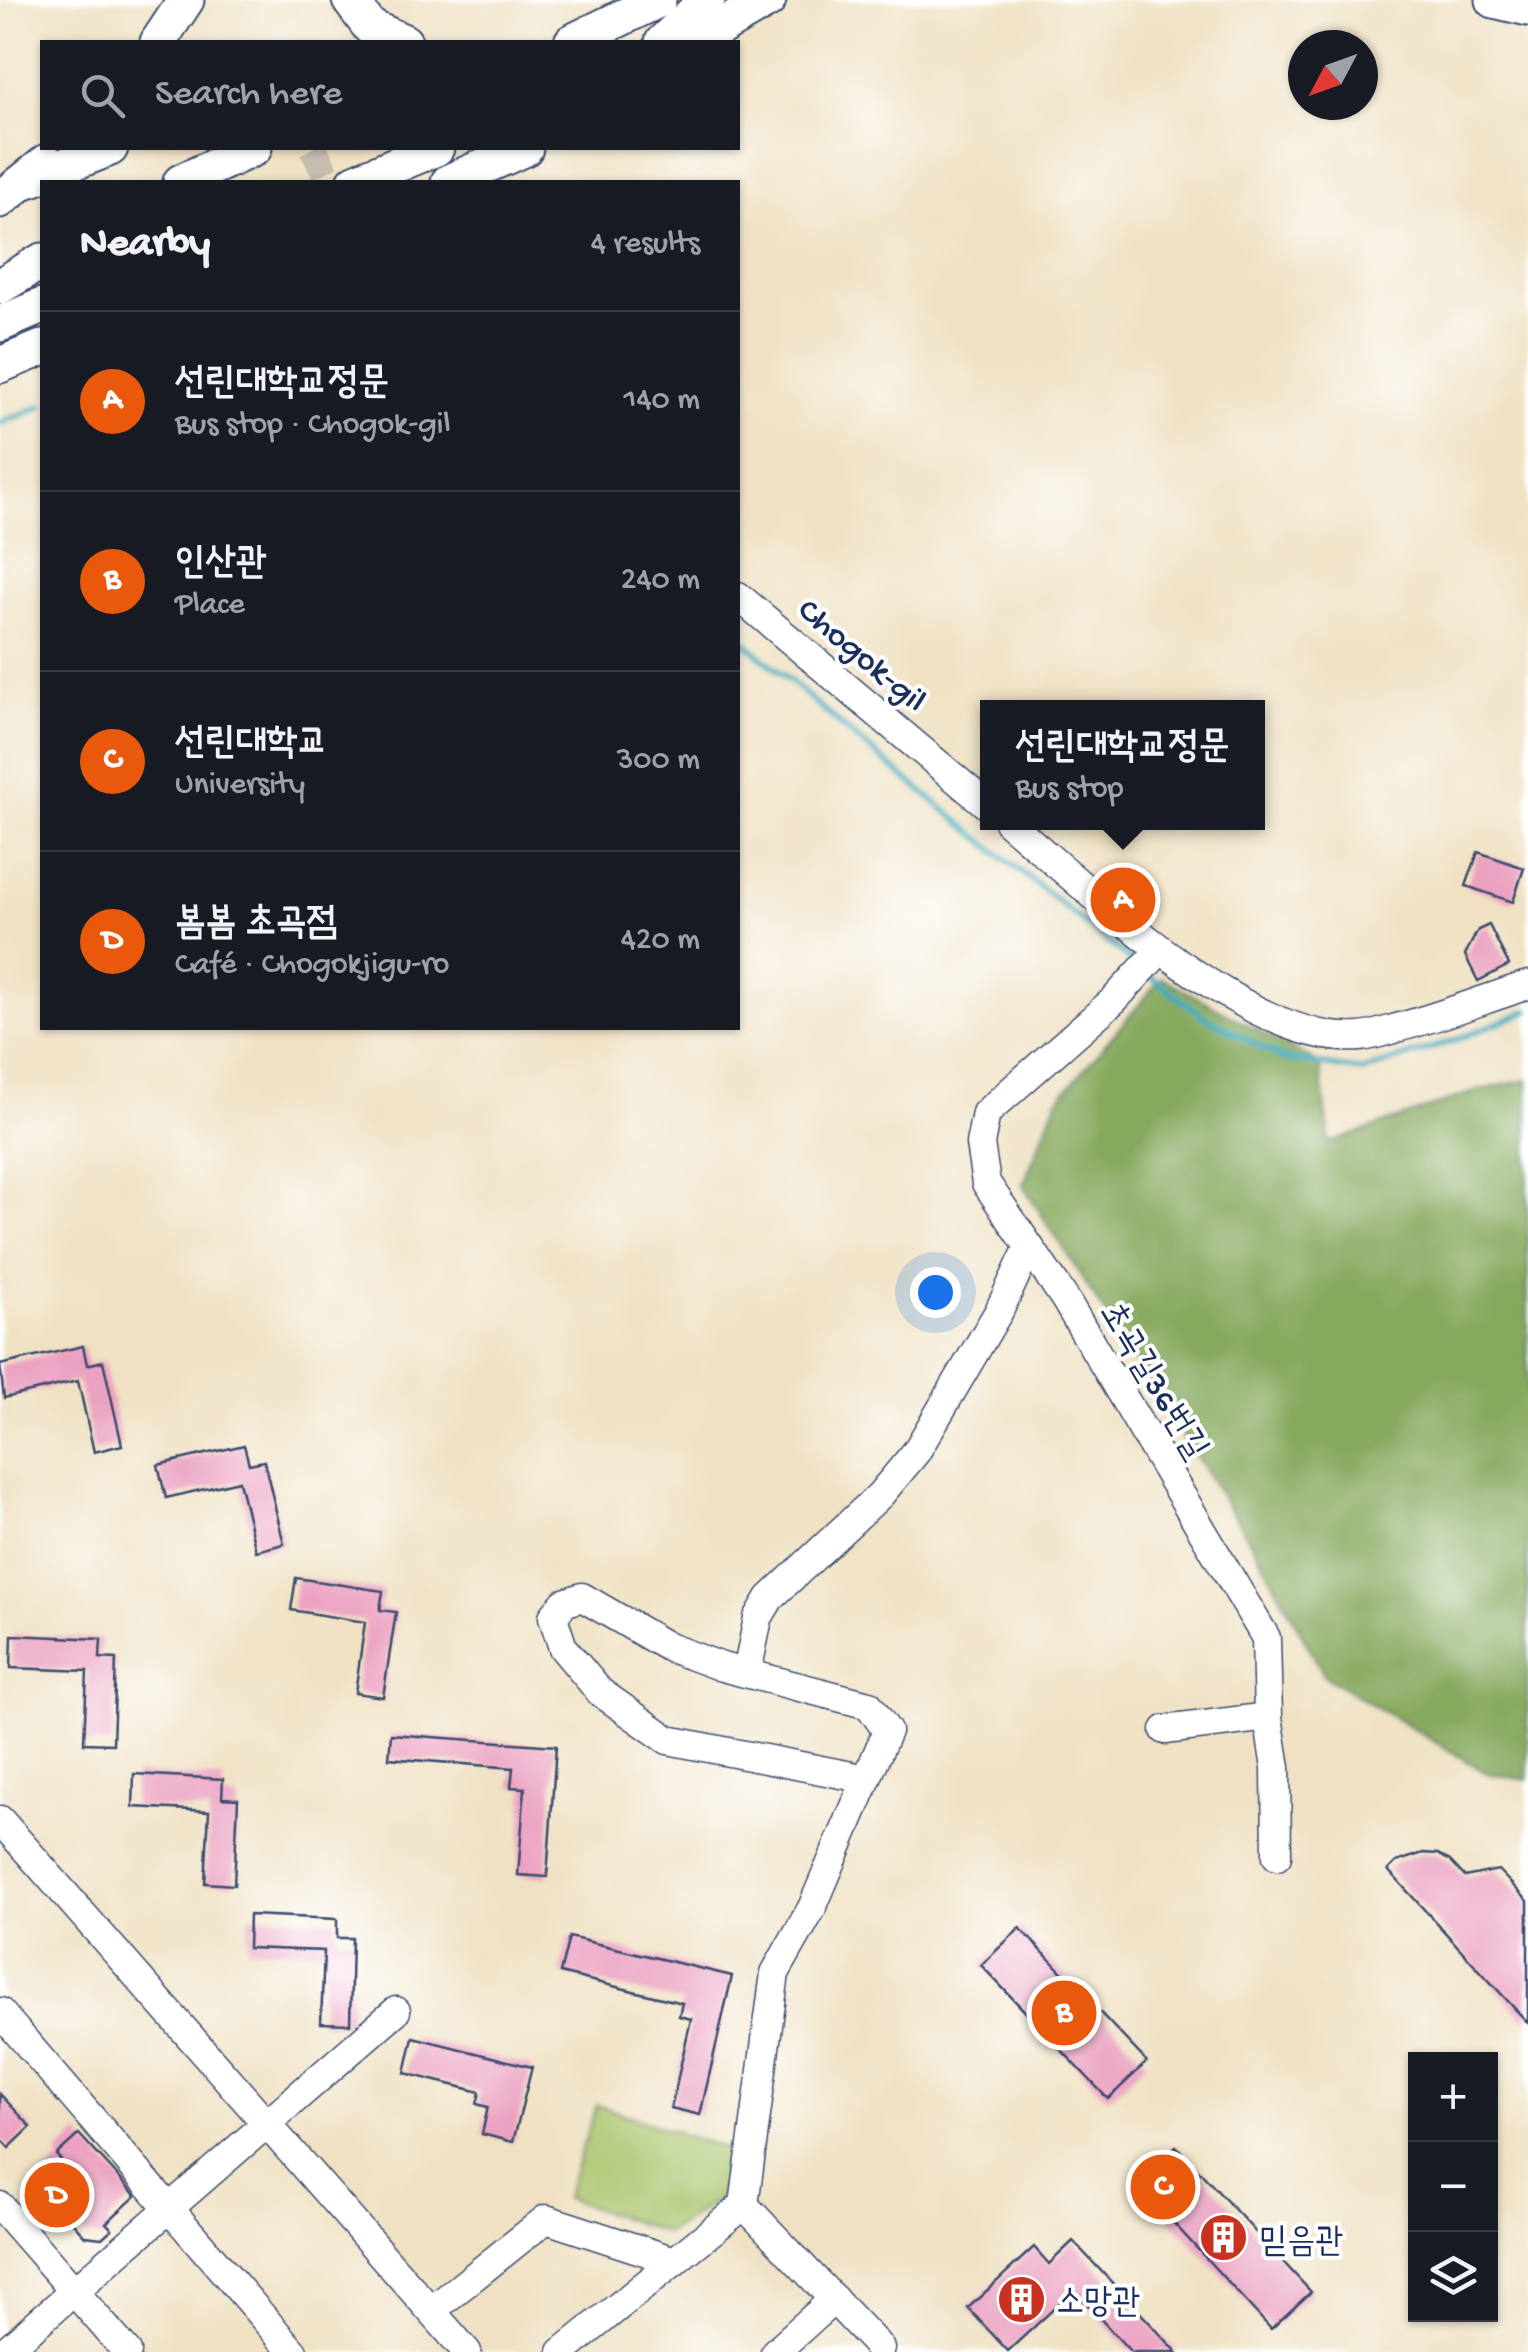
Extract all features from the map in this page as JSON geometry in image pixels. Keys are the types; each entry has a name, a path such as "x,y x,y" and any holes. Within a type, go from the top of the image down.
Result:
{"main road":[{"path":"159,40 186,0"},
{"path":"350,0 370,26 400,40"},
{"path":"576,40 660,0"},
{"path":"614,40 660,0"},
{"path":"665,40 707,0"},
{"path":"698,40 768,0"},
{"path":"1494,0 1526,3"},
{"path":"0,200 31,179 60,150"},
{"path":"31,179 105,150"},
{"path":"184,180 250,150"},
{"path":"360,180 431,150"},
{"path":"455,180 481,172 521,150"},
{"path":"0,286 40,262"},
{"path":"0,324 40,307"},
{"path":"0,366 40,353"}],"street":[{"name":"Chogok-gil","path":"740,598 980,799"},
{"path":"1017,830 1153,957 1305,1030 1360,1037 1528,985"},
{"name":"초곡길36번길","path":"1153,957 1114,1000 986,1113 980,1144 986,1183 1066,1299 1266,1638 1268,1717 1276,1768 1277,1856"},
{"path":"747,1673 758,1618 770,1598 880,1495 916,1452 1000,1312 1030,1247"},
{"path":"562,2352 744,2206 775,1973 812,1908 887,1732 868,1705 668,1647 582,1597 564,1603 553,1617 563,1648 600,1692 668,1740 867,1778"},
{"path":"1164,1730 1268,1717"},
{"path":"5,1836 266,2123 467,2352"},
{"path":"4,2352 396,2011"},
{"path":"0,2012 294,2352"},
{"path":"0,2206 127,2352"},
{"path":"744,2206 880,2348 878,2352"},
{"path":"432,2310 546,2218 675,2261"},
{"path":"775,2352 834,2299"}],"green space":[{"path":"1162,978 1320,1064 1330,1143 1480,1090 1528,1080 1528,1780 1487,1773 1325,1676 1260,1557 1023,1185 1057,1101"},
{"path":"597,2105 734,2152 718,2201 666,2233 565,2198"}],"building":[{"path":"1478,852 1524,868 1513,902 1466,886"},
{"path":"1489,925 1509,965 1478,981 1465,955 1478,930"},
{"path":"83,1346 87,1365 103,1361 122,1445 94,1452 78,1381 4,1398 0,1365"},
{"path":"244,1445 249,1464 264,1461 284,1544 256,1551 239,1481 166,1498 158,1465"},
{"path":"296,1578 383,1591 380,1610 396,1612 383,1697 355,1693 365,1622 291,1610"},
{"path":"12,1635 101,1639 100,1658 116,1659 113,1744 84,1743 87,1671 11,1668"},
{"path":"391,1734 556,1746 547,1877 518,1875 525,1788 511,1787 513,1768 389,1758"},
{"path":"134,1774 223,1779 222,1798 238,1799 234,1885 205,1883 209,1811 133,1807"},
{"path":"1423,1853 1438,1854 1465,1877 1498,1870 1528,1901 1528,2023 1388,1870 1396,1862"},
{"path":"249,1915 337,1919 337,1938 352,1938 350,2024 321,2023 324,1951 248,1948"},
{"path":"1020,1928 1147,2062 1108,2099 981,1965"},
{"path":"569,1937 732,1976 700,2115 671,2108 691,2019 679,2016 682,2003 560,1973"},
{"path":"413,2037 532,2067 513,2142 482,2134 488,2107 477,2104 480,2092 405,2073"},
{"path":"0,2094 31,2127 9,2148 0,2138"},
{"path":"79,2134 136,2196 106,2223 112,2229 102,2238 85,2236 36,2182 61,2160 56,2155"},
{"name":"믿음관","path":"1176,2146 1311,2292 1271,2329 1137,2183"},
{"name":"소망관","path":"1073,2241 1177,2352 1131,2352 1074,2290 1008,2351 968,2308 1034,2247 1049,2264"}],"waterway":[{"path":"0,423 40,407"},
{"path":"740,638 856,738 1136,965"},
{"path":"1146,973 1202,1015 1283,1059 1363,1071 1528,1011"}],"tunnel":[{"path":"314,150 329,180"}],"place":[{"name":"선린대학교정문","path":"1123,900"},
{"name":"인산관","path":"1064,2013"},
{"name":"선린대학교","path":"1163,2187"},
{"name":"봄봄 초곡점","path":"57,2195"},
{"name":"믿음관","path":"1224,2238"},
{"name":"소망관","path":"1021,2299"}]}
